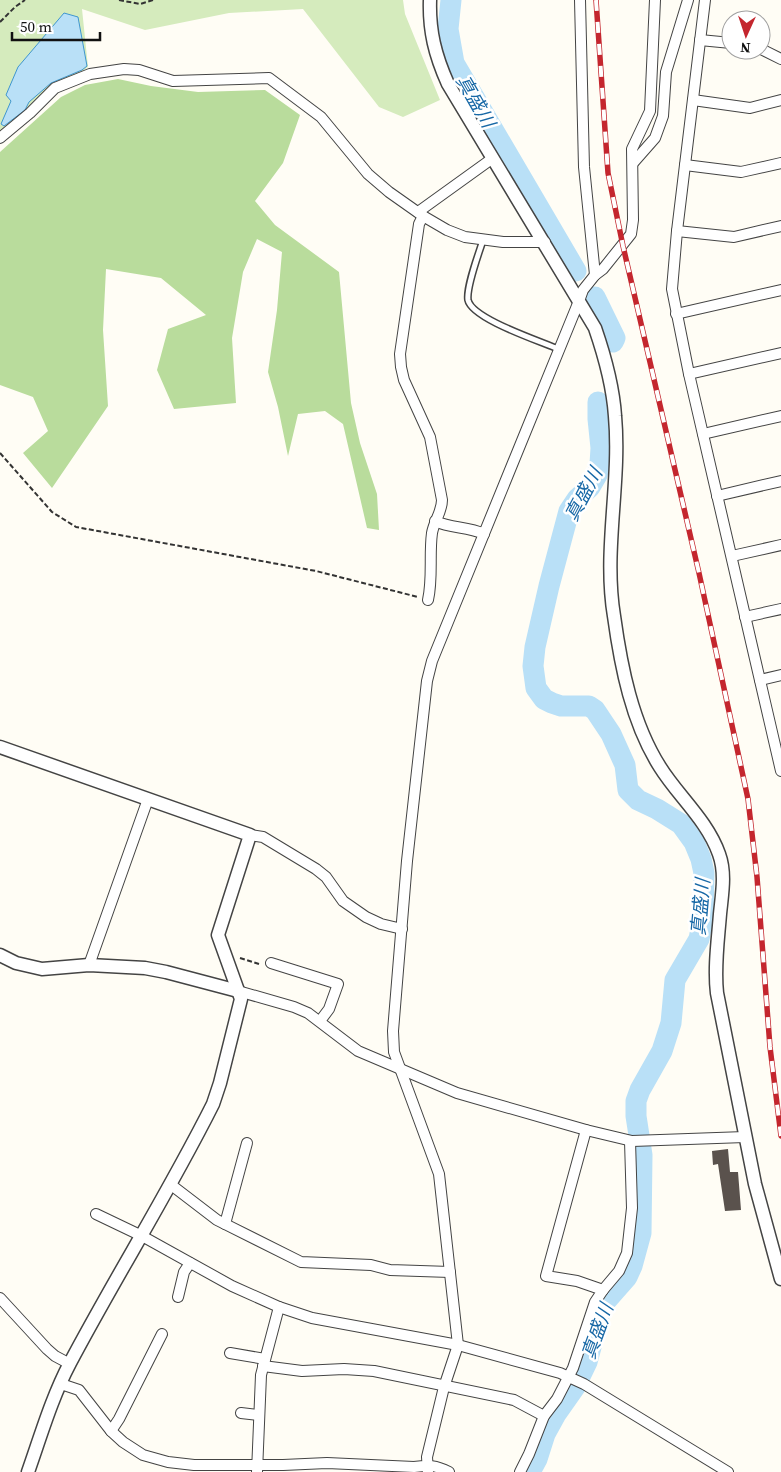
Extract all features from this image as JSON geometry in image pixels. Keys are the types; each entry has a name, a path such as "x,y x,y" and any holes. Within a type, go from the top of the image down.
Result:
{"street":[{"path":"430,0 432,36 439,65 448,84 595,328 604,352 616,418 611,588 614,616 627,683 640,729 648,748 660,768 708,831 720,855 723,889 716,962 716,988 745,1137 766,1228 781,1279"},
{"path":"580,0 584,167 595,275"},
{"path":"428,1468 427,1457 444,1387 458,1345 439,1174 394,1052 393,1031 407,861 427,681 432,661 583,290 595,275 603,269 631,234 633,220 632,149 650,111 655,0"},
{"path":"633,164 655,138 663,116 666,72 688,0"},
{"path":"705,0 676,232 672,289 689,374 745,617 760,680 778,741 781,771"},
{"path":"700,40 721,42"},
{"path":"0,138 30,113 55,88 90,74 124,69 138,70 173,81 269,78 321,117 368,174 420,214 456,234 483,240 544,242"},
{"path":"693,100 750,108 781,100"},
{"path":"428,600 431,589 431,543 435,521 442,508 442,500 430,436 404,380 400,354 420,214 493,158"},
{"path":"684,165 741,172 781,162"},
{"path":"676,232 734,237 781,226"},
{"path":"676,314 781,290"},
{"path":"689,374 781,353"},
{"path":"703,434 781,416"},
{"path":"717,496 781,481"},
{"path":"435,521 449,527 467,528 484,534"},
{"path":"732,556 781,545"},
{"path":"745,617 781,609"},
{"path":"760,680 781,675"},
{"path":"0,748 250,836 263,837 316,869 326,877 343,901 366,917 381,924 402,929"},
{"path":"89,965 148,800"},
{"path":"28,1472 70,1364 213,1104 241,999 218,935 250,836"},
{"path":"0,954 16,963 42,969 89,965 152,969 294,1007 320,1021 358,1051 401,1070 458,1093 586,1130 631,1141 647,1142 745,1137"},
{"path":"271,963 338,984 329,1009 320,1021"},
{"path":"586,1130 546,1276 577,1281 603,1290"},
{"path":"520,1472 544,1416 557,1399 577,1357 593,1308 603,1290 624,1262 629,1243 632,1200 631,1141"},
{"path":"225,1224 247,1143"},
{"path":"170,1184 217,1220 301,1262 371,1265 390,1270 450,1272"},
{"path":"96,1214 142,1236 232,1286 279,1307 312,1318 458,1345 560,1373 584,1384 728,1472"},
{"path":"178,1297 184,1272 190,1262"},
{"path":"0,1298 47,1349 70,1364"},
{"path":"257,1468 259,1415 264,1363 279,1307"},
{"path":"111,1431 162,1334"},
{"path":"230,1353 302,1371 344,1369 374,1371 514,1400 544,1416"},
{"path":"61,1384 79,1390 111,1431 123,1442 143,1454 168,1462 257,1468 327,1463 428,1468 437,1466 448,1472"},
{"path":"241,1413 259,1415"}],"lane":[{"path":"483,240 469,290 468,301 471,306 491,321 558,349"}],"path":[{"path":"0,22 25,0"},
{"path":"119,0 140,4 153,0"},
{"path":"0,453 52,512 76,527 316,570 428,600"},
{"path":"234,956 267,966 271,963"}],"green space":[{"path":"0,0 403,0 405,14 440,100 403,117 379,107 303,9 229,13 145,30 82,9 88,67 53,84 0,132"},
{"path":"118,79 151,86 198,92 265,90 300,115 283,163 255,201 275,225 339,272 351,403 360,443 377,494 379,530 367,528 343,424 325,411 298,414 288,456 278,407 268,372 277,310 282,252 257,239 243,272 232,338 236,403 174,409 157,370 168,329 206,315 161,278 106,269 103,330 108,406 52,488 23,453 48,431 33,397 0,385 0,152 61,97 85,85"}],"water":[{"path":"64,13 78,17 87,66 51,83 29,102 25,110 4,126 1,124 11,101 6,95 18,67"}],"building":[{"path":"728,1149 730,1172 738,1172 741,1210 725,1211 718,1164 713,1165 712,1151"}],"waterway":[{"name":"真盛川","path":"451,0 448,29 454,63 576,271"},
{"name":"真盛川","path":"595,297 615,338 613,342"},
{"name":"真盛川","path":"530,1472 537,1459 545,1434 575,1387 587,1362 600,1313 605,1302 627,1277 632,1266 641,1233 642,1155 636,1116 636,1101 640,1090 662,1051 671,1023 675,980 699,939 703,919 704,873 701,859 694,842 681,824 638,800 628,790 625,765 611,734 595,710 589,706 561,706 552,703 544,699 536,688 533,666 535,647 569,511 577,499 590,487 597,475 600,464 601,448 598,402"}],"railway":[{"path":"596,0 608,173 623,246 699,573 748,799 757,877 770,1047 781,1136"}]}
